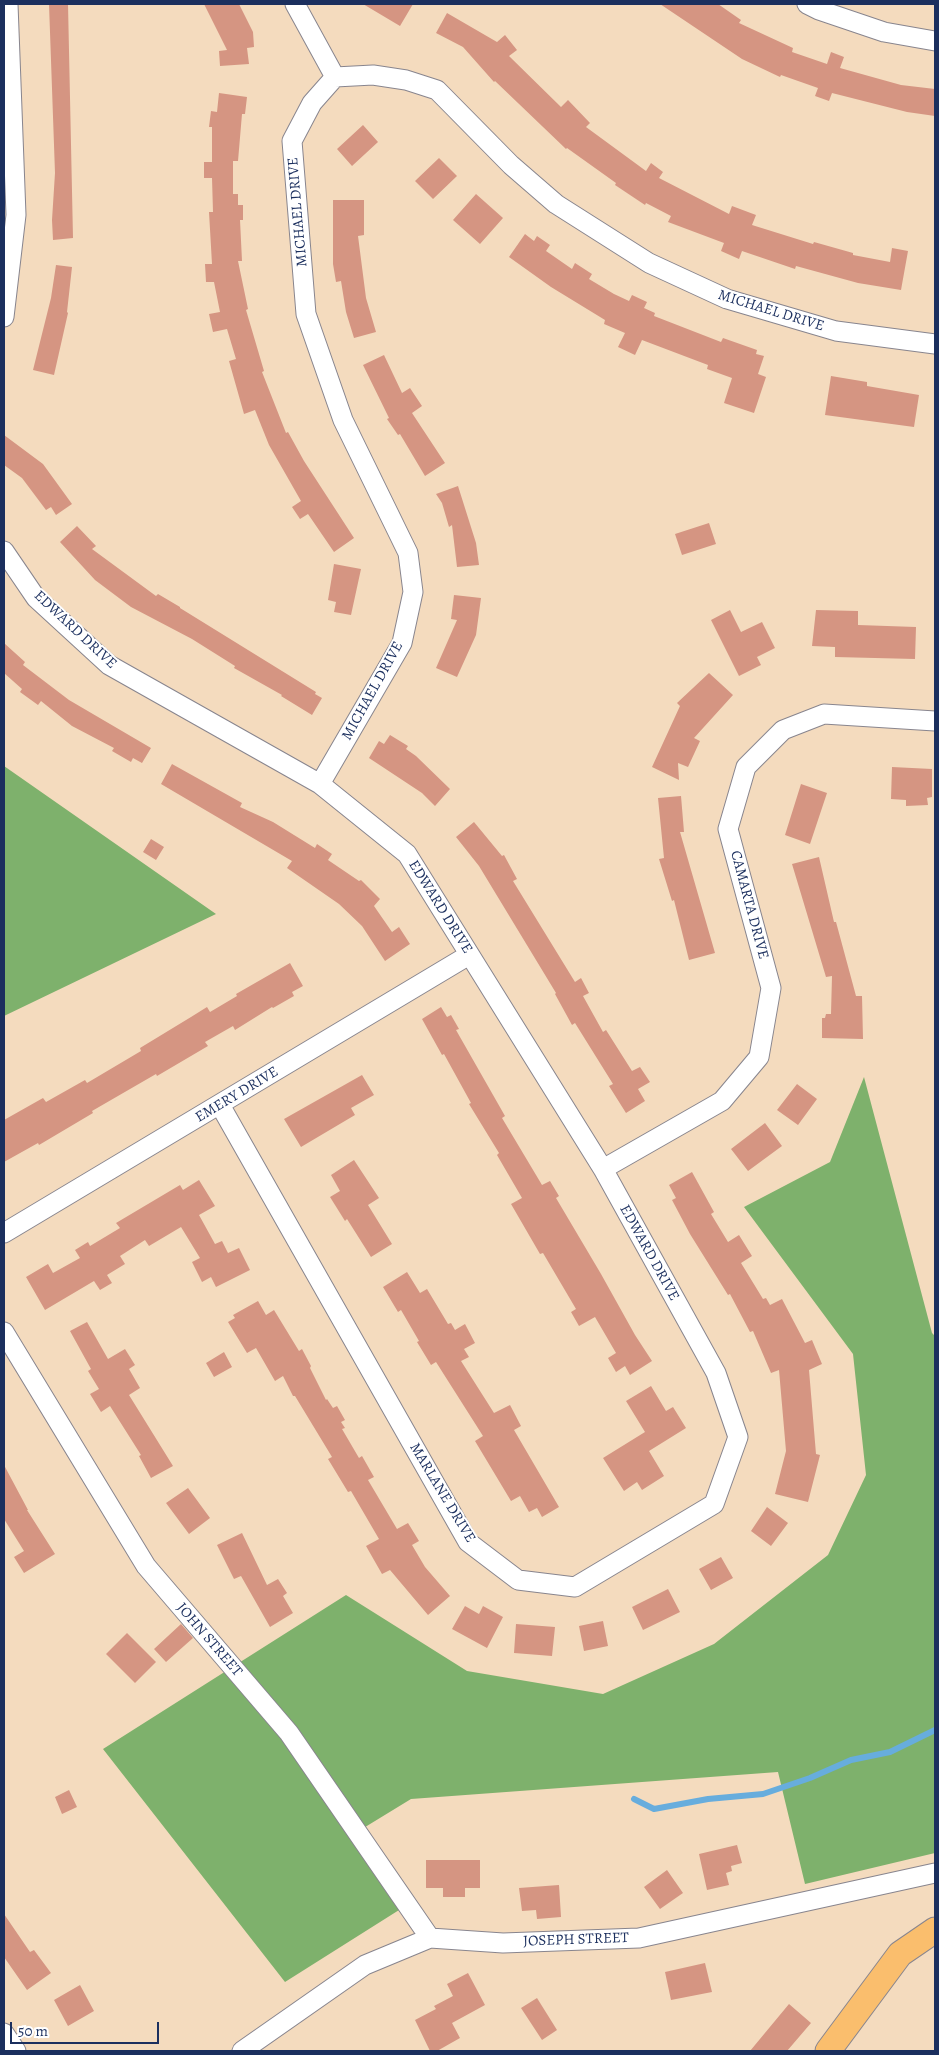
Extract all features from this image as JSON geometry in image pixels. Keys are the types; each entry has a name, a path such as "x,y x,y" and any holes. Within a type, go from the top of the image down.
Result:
{"main road":[{"path":"828,2051 900,1954 935,1930"}],"street":[{"path":"4,316 16,215 8,4"},
{"path":"295,4 334,78"},
{"path":"807,4 884,32 935,41"},
{"name":"MICHAEL DRIVE","path":"320,784 402,643 413,592 408,553 343,420 306,314 292,141 312,102 334,78 373,75 406,80 437,90 511,165 556,204 649,264 727,299 836,331 935,344"},
{"name":"EDWARD DRIVE","path":"4,551 36,598 109,665 320,784 407,854 603,1169 716,1373"},
{"name":"CAMARTA DRIVE","path":"603,1169 722,1101 760,1057 771,988 728,829 746,767 783,730 824,714 935,721"},
{"name":"EMERY DRIVE","path":"4,1233 469,955"},
{"name":"MARLANE DRIVE","path":"220,1105 468,1542 518,1580 575,1587 714,1504 738,1437 716,1373"},
{"name":"JOHN STREET","path":"4,1332 146,1566 289,1733 430,1938"},
{"name":"JOSEPH STREET","path":"242,2051 365,1964 430,1938 503,1943 639,1938 935,1873"},
{"path":"4,2032 16,2051"}],"green space":[{"path":"4,766 216,914 4,1016"},
{"path":"864,1077 932,1333 935,1336 935,1853 805,1884 778,1772 411,1799 357,1832 407,1905 285,1982 103,1749 346,1595 467,1671 603,1694 714,1644 828,1555 866,1475 853,1354 744,1207 830,1162"}],"building":[{"path":"49,4 68,4 73,238 53,240 52,220 55,173"},
{"path":"204,4 239,4 253,32 254,47 247,48 249,64 220,66 219,51 227,50"},
{"path":"363,4 413,4 400,26"},
{"path":"660,4 718,4 741,20 739,23 793,48 792,52 827,64 831,52 844,57 840,68 901,85 935,89 935,116 907,112 832,93 829,101 815,96 818,88 781,75 780,77 742,59"},
{"path":"447,13 497,42 505,35 517,50 509,56 561,107 568,100 590,123 586,127 646,171 651,163 663,172 659,178 729,214 732,206 756,215 752,225 813,244 814,242 853,253 853,255 890,262 892,248 908,251 901,290 858,283 796,266 795,269 742,251 739,259 721,251 724,243 668,222 671,216 646,203 645,205 566,149 494,82 463,47 436,33"},
{"path":"219,93 247,97 245,114 242,114 238,161 233,161 233,194 238,194 238,205 243,205 243,220 240,220 242,261 238,261 248,309 246,310 264,371 262,372 286,433 288,432 304,461 354,538 334,552 308,514 300,519 292,507 301,501 269,445 255,410 244,414 229,361 236,359 227,329 213,332 209,314 220,312 214,282 206,282 205,264 212,264 209,212 213,212 212,178 204,178 204,162 212,162 212,127 209,127 211,111 217,112"},
{"path":"363,125 378,142 352,166 337,149"},
{"path":"439,158 457,176 433,199 415,181"},
{"path":"476,194 503,218 480,244 453,220"},
{"path":"333,200 364,200 364,235 358,236 366,298 376,332 354,338 346,312 341,281 336,282 333,264"},
{"path":"525,234 534,241 537,236 550,245 546,251 572,269 575,263 592,274 589,279 614,294 629,301 632,295 647,302 644,308 655,313 654,316 721,342 723,338 757,350 756,354 764,356 758,374 766,377 754,413 724,403 732,378 707,369 708,365 642,340 635,355 618,347 625,333 604,324 605,320 551,287 509,257"},
{"path":"56,265 72,267 68,313 54,375 33,370 51,298"},
{"path":"384,355 402,393 410,388 422,406 412,413 445,463 425,476 400,434 398,435 387,419 389,418 363,365"},
{"path":"831,376 867,382 867,386 919,395 914,427 825,415"},
{"path":"4,435 43,464 72,504 56,515 51,507 46,510 22,478 4,465"},
{"path":"458,486 476,543 479,565 457,567 452,525 449,527 442,503 436,494"},
{"path":"709,523 716,544 682,555 675,534"},
{"path":"77,526 96,546 92,549 156,596 158,594 180,607 316,692 315,694 322,698 312,715 282,695 234,668 235,666 192,639 131,607 95,580 60,542"},
{"path":"334,564 361,569 351,615 334,612 336,602 328,600"},
{"path":"454,595 481,598 476,635 457,677 436,668 457,620 451,619"},
{"path":"730,610 741,632 762,622 775,648 757,657 761,665 739,676 711,620"},
{"path":"816,610 858,611 858,625 916,627 915,659 835,657 835,647 812,646"},
{"path":"4,643 25,662 23,665 69,700 151,748 142,763 133,758 131,762 112,751 114,748 72,726 41,701 38,705 20,692 22,689 4,673"},
{"path":"709,673 733,695 694,738 700,741 688,767 678,763 679,780 652,767 680,706 677,703"},
{"path":"390,735 408,746 406,749 416,756 450,789 435,806 422,793 369,758 379,741 384,744"},
{"path":"172,764 242,803 240,807 273,822 315,848 317,844 332,854 328,860 359,881 361,880 380,899 374,906 392,932 399,927 410,944 385,961 362,926 339,904 287,868 292,861 161,784"},
{"path":"892,767 932,769 932,797 927,798 928,805 906,806 906,800 891,799"},
{"path":"801,784 827,793 810,844 785,835"},
{"path":"681,796 684,832 680,832 715,953 689,960 674,900 672,901 659,859 664,858 658,798"},
{"path":"474,822 502,856 504,855 517,879 513,881 575,982 581,978 589,993 583,996 603,1032 606,1030 632,1071 640,1067 650,1082 638,1089 645,1101 626,1113 609,1086 613,1084 575,1023 572,1025 556,993 479,866 456,837"},
{"path":"151,839 164,847 156,860 143,852"},
{"path":"819,857 834,922 836,922 856,996 862,996 863,1039 822,1038 822,1018 825,1018 826,1014 831,1014 832,976 826,977 792,864"},
{"path":"290,963 303,986 292,992 294,996 235,1030 233,1026 205,1042 208,1046 92,1111 93,1113 39,1145 38,1143 4,1162 4,1120 43,1098 46,1102 85,1080 87,1083 141,1051 140,1048 207,1007 210,1012 237,996 236,994"},
{"path":"441,1007 447,1017 451,1015 459,1029 456,1030 505,1116 502,1118 542,1185 550,1181 559,1196 556,1198 652,1361 630,1375 625,1366 616,1372 608,1358 616,1353 595,1317 579,1326 571,1312 576,1309 543,1253 540,1254 511,1204 522,1198 497,1155 499,1153 469,1104 471,1103 444,1054 442,1055 422,1019"},
{"path":"362,1075 374,1095 351,1108 355,1115 301,1147 284,1119"},
{"path":"797,1084 817,1099 798,1125 777,1110"},
{"path":"765,1123 782,1146 748,1171 731,1149"},
{"path":"354,1160 379,1198 368,1205 392,1244 371,1257 347,1219 345,1221 330,1197 340,1191 331,1175"},
{"path":"692,1172 714,1212 711,1214 728,1242 739,1235 752,1256 741,1263 763,1299 766,1298 770,1305 782,1299 805,1343 812,1340 822,1364 809,1370 816,1454 820,1455 808,1502 775,1494 786,1451 779,1370 771,1373 753,1331 750,1332 730,1294 728,1295 690,1234 672,1200 676,1198 669,1185"},
{"path":"199,1180 215,1206 199,1215 215,1244 222,1241 228,1253 239,1248 250,1270 216,1287 211,1277 202,1282 192,1262 200,1258 181,1227 149,1246 145,1240 120,1256 125,1264 107,1275 112,1283 100,1290 94,1281 45,1310 26,1277 48,1264 53,1273 80,1258 75,1250 88,1242 90,1246 120,1228 116,1223 180,1185 183,1190"},
{"path":"407,1272 420,1293 427,1289 448,1324 451,1323 455,1330 465,1324 475,1343 464,1349 469,1357 461,1361 494,1413 510,1405 521,1426 514,1430 559,1507 542,1517 537,1508 529,1512 520,1496 511,1501 475,1441 483,1436 436,1362 431,1365 401,1310 398,1312 383,1287"},
{"path":"258,1301 266,1315 274,1310 299,1351 302,1349 326,1400 333,1408 337,1406 345,1420 341,1422 345,1428 342,1429 359,1458 362,1456 374,1477 368,1480 397,1529 408,1523 419,1541 412,1545 425,1567 450,1596 428,1615 390,1570 382,1574 366,1546 379,1539 351,1491 348,1492 328,1459 332,1457 295,1396 293,1396 283,1376 275,1381 256,1348 247,1353 228,1322 235,1318 233,1315"},
{"path":"87,1322 108,1359 125,1349 135,1365 129,1369 140,1388 129,1395 173,1466 151,1478 139,1456 141,1455 110,1406 101,1412 90,1394 99,1389 88,1371 91,1369 70,1331"},
{"path":"224,1352 232,1367 214,1377 206,1363"},
{"path":"651,1386 666,1411 673,1407 686,1428 649,1451 664,1476 642,1490 637,1482 624,1491 603,1458 645,1432 626,1401"},
{"path":"4,1465 27,1510 55,1554 24,1573 14,1557 24,1551 4,1519"},
{"path":"188,1488 210,1518 189,1534 166,1503"},
{"path":"767,1507 788,1523 771,1546 751,1531"},
{"path":"242,1533 267,1585 278,1579 287,1593 283,1596 293,1613 270,1627 241,1576 234,1579 217,1545"},
{"path":"721,1557 733,1578 711,1590 699,1569"},
{"path":"668,1589 680,1612 643,1630 632,1607"},
{"path":"465,1606 479,1614 483,1606 503,1617 487,1648 452,1629"},
{"path":"603,1621 608,1646 584,1651 579,1626"},
{"path":"181,1624 193,1638 166,1662 154,1649"},
{"path":"516,1624 555,1627 552,1656 514,1653"},
{"path":"127,1633 156,1662 135,1683 106,1654"},
{"path":"69,1790 77,1807 62,1814 55,1797"},
{"path":"737,1845 742,1863 731,1866 732,1871 726,1873 729,1885 707,1890 699,1854"},
{"path":"426,1860 480,1860 480,1888 465,1888 465,1897 443,1897 443,1888 426,1888"},
{"path":"667,1870 683,1893 660,1909 644,1887"},
{"path":"559,1885 561,1917 537,1919 536,1910 522,1911 519,1888"},
{"path":"4,1914 30,1952 34,1950 51,1973 27,1990 4,1957"},
{"path":"705,1963 712,1992 671,2000 665,1972"},
{"path":"468,1973 485,2005 452,2023 460,2038 437,2051 430,2051 415,2020 436,2009 434,2006 453,1996 447,1984"},
{"path":"80,1985 94,2011 68,2026 54,2000"},
{"path":"537,1998 557,2030 542,2040 521,2008"},
{"path":"789,2004 811,2023 787,2051 750,2051"}],"waterway":[{"path":"634,1799 654,1809 708,1799 763,1794 810,1778 851,1760 890,1752 935,1730"}]}
